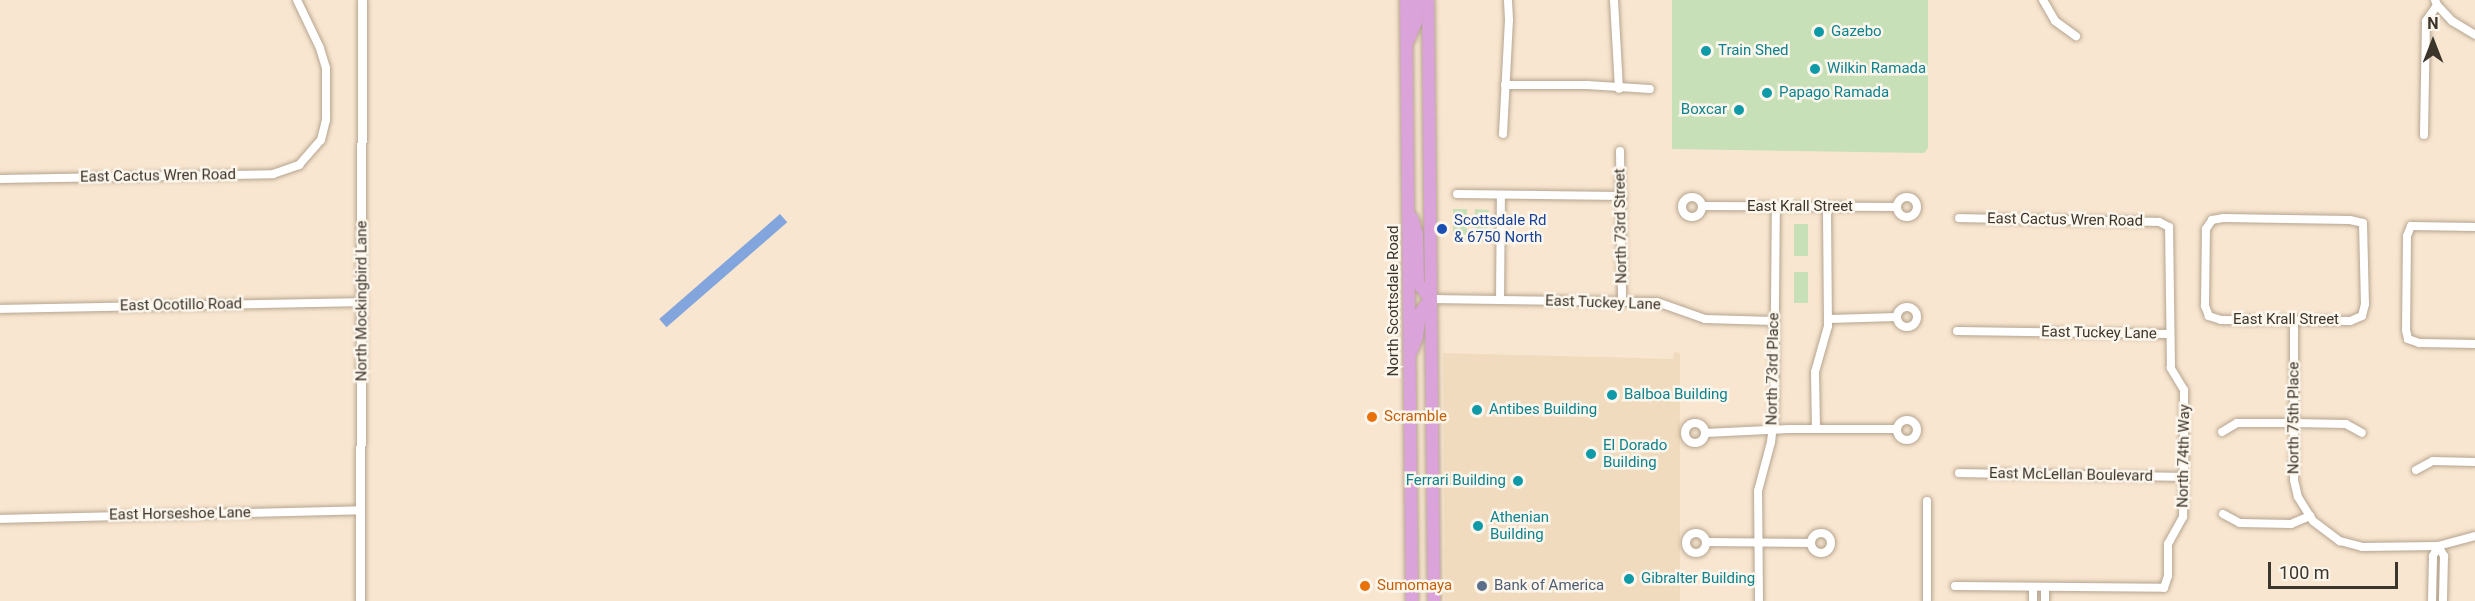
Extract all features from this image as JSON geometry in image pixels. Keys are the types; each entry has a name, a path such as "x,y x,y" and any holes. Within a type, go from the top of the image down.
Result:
{"main road":[{"name":"North Scottsdale Road","path":"1406,0 1412,601"},
{"path":"1406,46 1416,22 1416,0"},
{"path":"1428,0 1434,601"},
{"path":"1408,205 1417,234 1418,283 1430,299"},
{"path":"1409,357 1417,337 1420,313 1430,299"},
{"path":"1411,448 1432,448"}],"street":[{"name":"East Cactus Wren Road","path":"0,179 273,174 299,165 321,140 326,120 326,68 320,48 297,0"},
{"name":"North Mockingbird Lane","path":"360,601 359,510 363,302 362,0"},
{"path":"1503,134 1508,0"},
{"path":"1614,0 1619,89"},
{"path":"2043,0 2055,21 2076,36"},
{"path":"2424,135 2426,21 2436,3 2452,21 2475,35"},
{"path":"1505,85 1587,85 1619,89 1650,89"},
{"name":"North 73rd Street","path":"1620,151 1622,302"},
{"path":"1457,194 1622,196"},
{"path":"1500,300 1501,195"},
{"name":"East Krall Street","path":"1702,206 1898,207"},
{"path":"1815,429 1815,372 1829,319 1827,207"},
{"name":"North 73rd Place","path":"1759,601 1758,491 1773,431 1776,208"},
{"name":"East Cactus Wren Road","path":"1959,218 2159,222 2169,227"},
{"name":"East Krall Street","path":"2212,220 2350,220 2363,223 2365,304 2362,316 2350,321 2294,320 2222,320 2209,316 2205,306 2206,229 2212,220"},
{"path":"2475,227 2411,226 2407,236 2408,339 2419,343 2475,344"},
{"name":"North 74th Way","path":"2045,587 2164,588 2168,576 2168,544 2183,517 2184,477 2184,390 2170,368 2169,227"},
{"name":"East Tuckey Lane","path":"1430,299 1657,302 1717,321 1773,321"},
{"name":"East Ocotillo Road","path":"0,309 363,302"},
{"path":"1829,319 1898,317"},
{"name":"North 75th Place","path":"2294,320 2294,480 2298,497 2310,516 2330,535 2354,546 2373,548 2438,546 2475,536"},
{"name":"East Tuckey Lane","path":"1957,331 2169,334"},
{"path":"2222,432 2238,423 2294,423 2346,424 2362,433"},
{"path":"1705,433 1897,429"},
{"path":"2416,470 2433,461 2475,462"},
{"name":"East McLellan Boulevard","path":"1959,473 2184,477"},
{"path":"1927,501 1928,601"},
{"name":"East Horseshoe Lane","path":"0,519 359,510"},
{"path":"2223,514 2240,523 2291,524 2310,516"},
{"path":"1706,542 1811,543"},
{"path":"2432,601 2433,556 2438,546"},
{"path":"2438,546 2444,556 2443,601"},
{"path":"1955,586 2045,587 2045,601"},
{"path":"2033,587 2033,601"}],"shaded area":[{"path":"1674,352 1680,353 1680,601 1445,601 1443,353 1673,359"}],"green space":[{"path":"1672,0 1928,0 1928,148 1924,153 1672,149"},
{"path":"1453,209 1467,209 1467,240 1453,240"},
{"path":"1475,209 1489,210 1487,242 1473,241"},
{"path":"1794,224 1808,224 1808,256 1794,256"},
{"path":"1794,272 1808,272 1808,303 1794,303"}],"water":[{"path":"780,214 787,222 666,327 659,319"}],"place":[{"name":"Gazebo","path":"1819,32"},
{"name":"Train Shed","path":"1706,51"},
{"name":"Wilkin Ramada","path":"1815,69"},
{"name":"Papago Ramada","path":"1767,93"},
{"name":"Boxcar","path":"1739,110"},
{"name":"Scottsdale Rd & 6750 North","path":"1442,229"},
{"name":"Balboa Building","path":"1612,395"},
{"name":"Antibes Building","path":"1477,410"},
{"name":"Scramble","path":"1372,417"},
{"name":"El Dorado Building","path":"1591,454"},
{"name":"Ferrari Building","path":"1518,481"},
{"name":"Athenian Building","path":"1478,526"},
{"name":"Gibralter Building","path":"1629,579"},
{"name":"Sumomaya","path":"1365,586"},
{"name":"Bank of America","path":"1482,586"}]}
